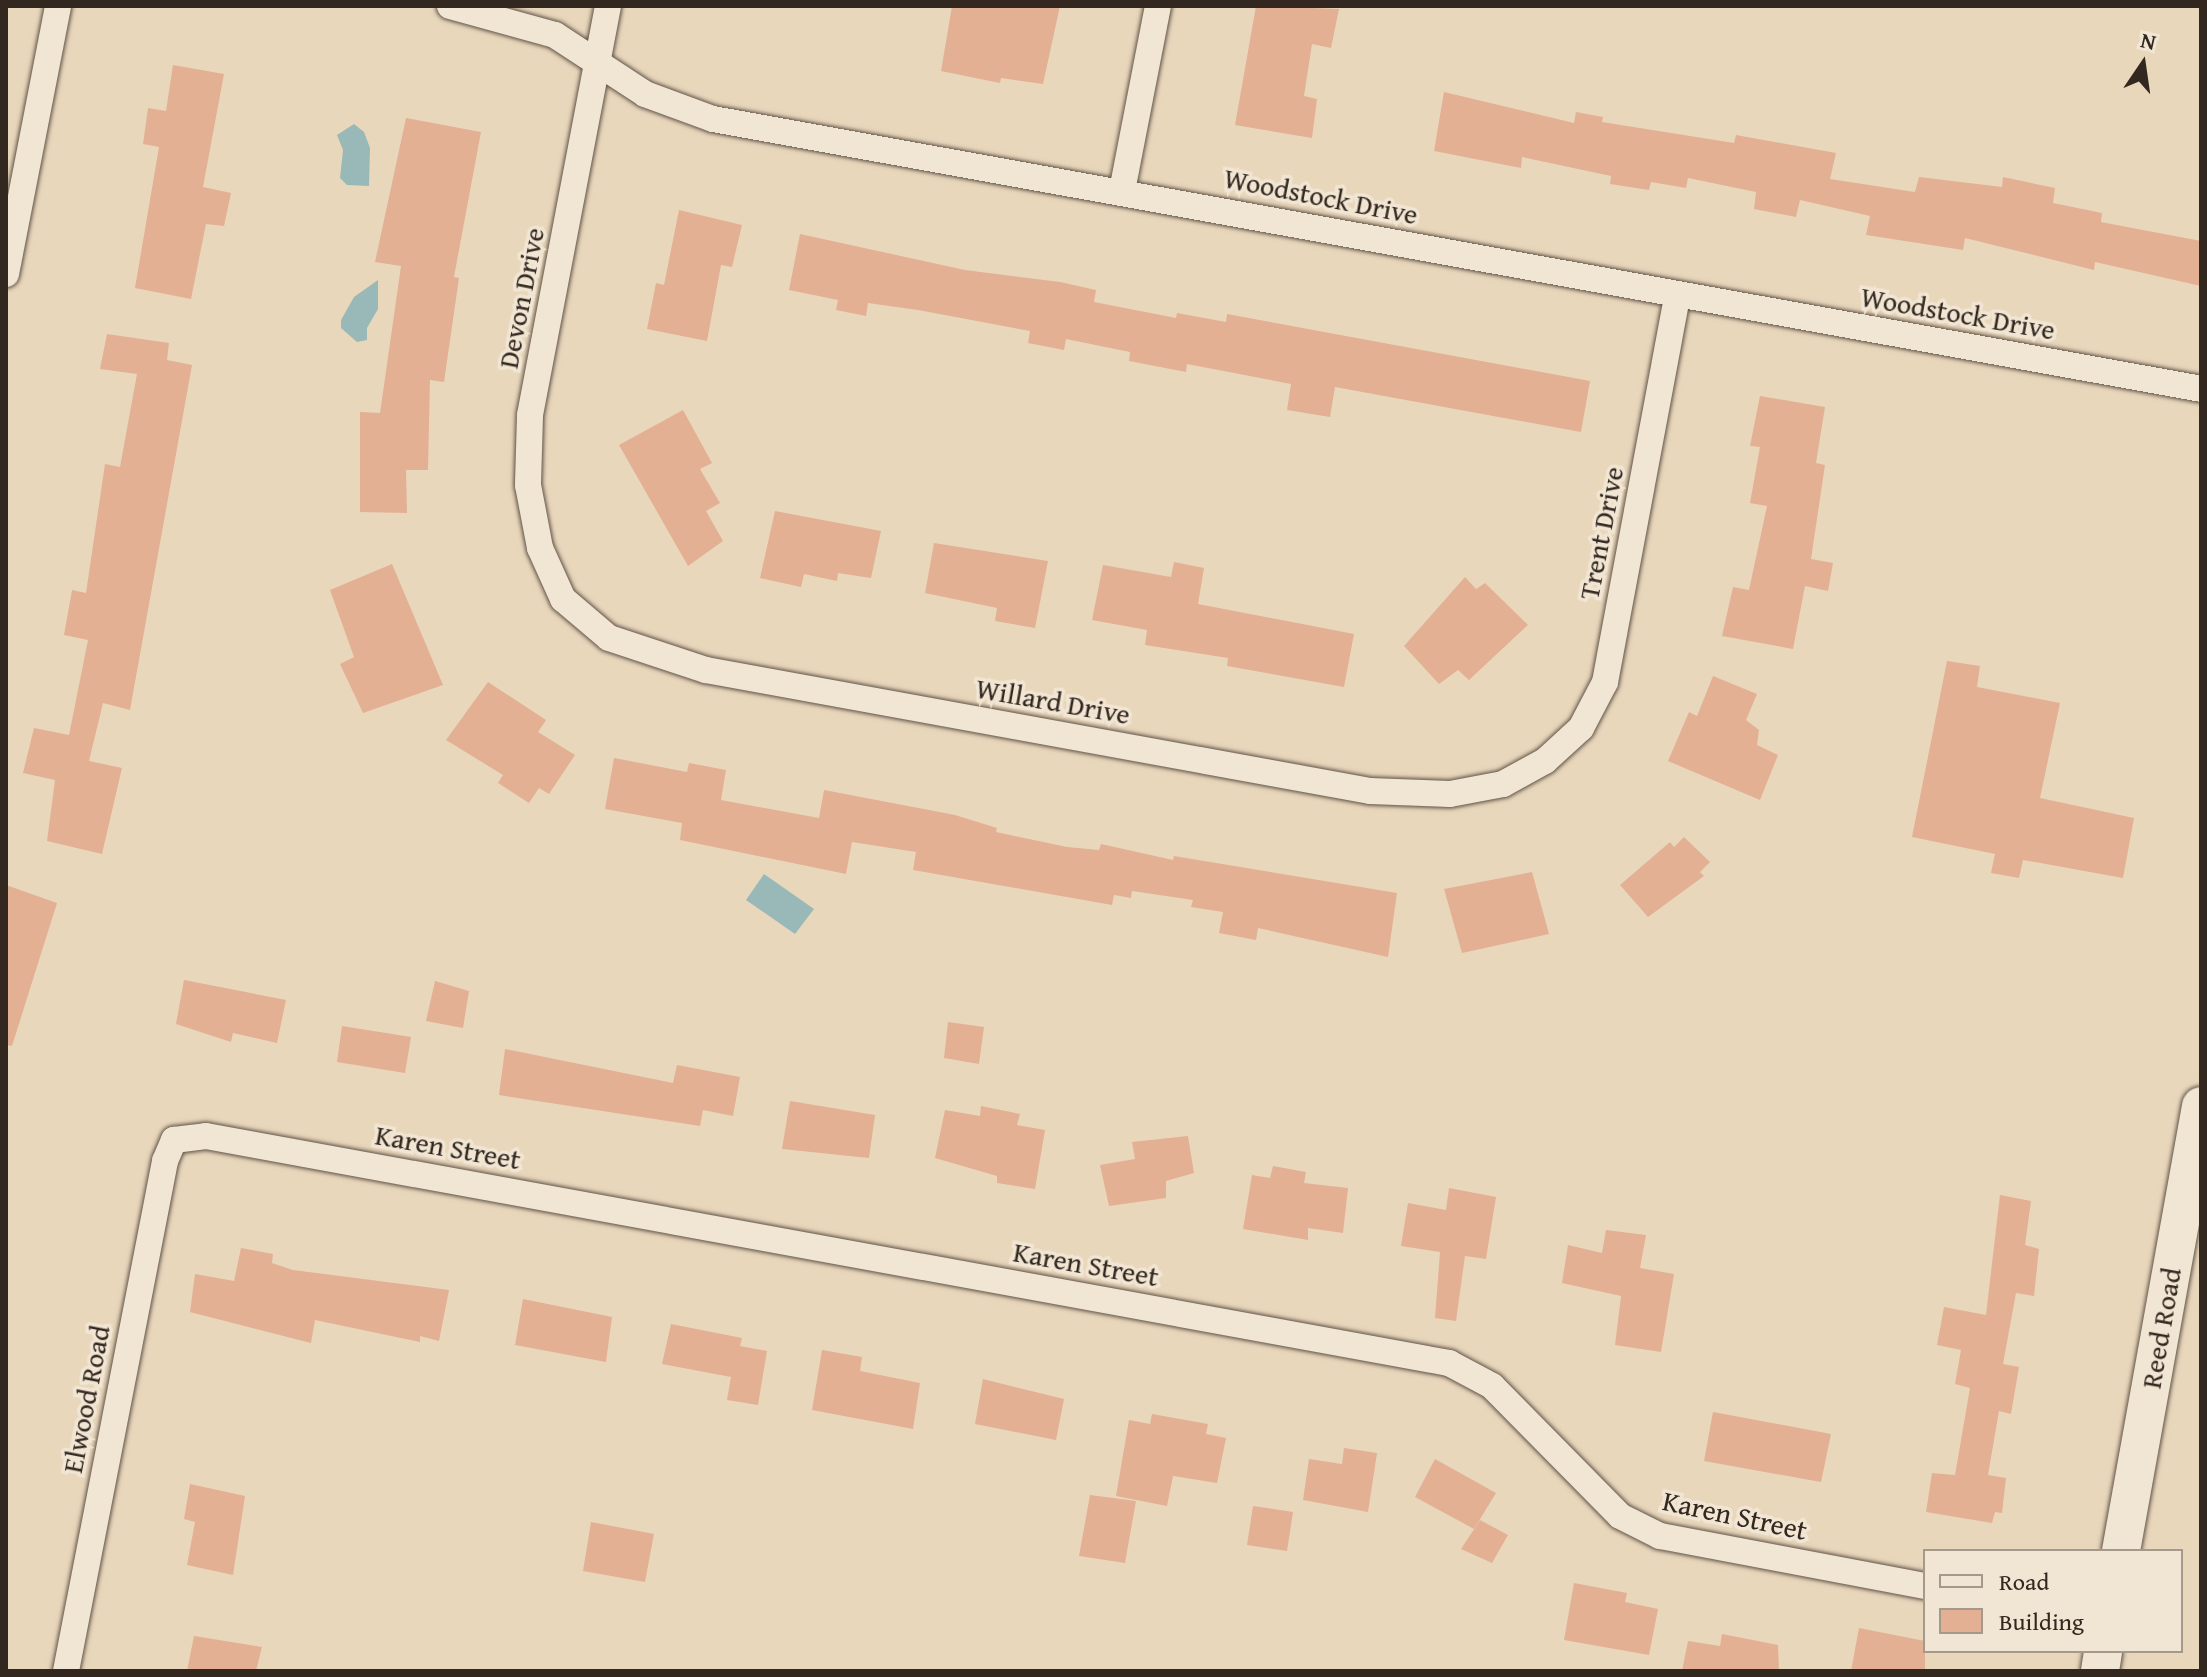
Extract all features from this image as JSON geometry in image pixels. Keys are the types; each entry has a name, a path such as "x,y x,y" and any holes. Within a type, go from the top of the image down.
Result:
{"main road":[{"name":"Reed Road","path":"2121,1549 2195,1177 2201,1106"}],"street":[{"path":"6,274 58,6"},
{"name":"Woodstock Drive","path":"450,6 555,35 645,94 713,119 2201,389"},
{"name":"Devon Drive","path":"563,599 540,548 533,510 530,416 608,6"},
{"path":"1122,191 1158,6"},
{"name":"Trent Drive","path":"1545,761 1581,728 1605,682 1677,296"},
{"name":"Willard Drive","path":"563,599 609,638 706,670 1370,791 1450,794 1503,784 1545,761"},
{"name":"Karen Street","path":"174,1140 206,1136 1449,1363 1492,1386 1620,1516 1660,1536 1923,1586"},
{"name":"Elwood Road","path":"66,1671 165,1161 174,1140"}],"water":[{"path":"354,124 364,132 370,148 369,186 347,185 340,178 343,150 337,135"},
{"path":"378,280 378,309 367,328 367,340 357,342 341,328 341,320 354,297"},
{"path":"764,874 814,909 795,934 746,900"}],"building":[{"path":"952,6 1060,6 1043,84 1001,78 1000,83 941,71"},
{"path":"1256,6 1339,9 1331,48 1312,44 1304,96 1317,99 1312,138 1235,125"},
{"path":"173,65 224,74 203,187 231,193 224,226 206,224 191,299 135,288 159,147 143,144 148,108 166,111"},
{"path":"1444,92 1574,123 1576,112 1603,117 1602,122 1734,143 1736,135 1836,153 1830,179 1915,192 1919,177 2002,187 2003,177 2055,188 2053,203 2102,213 2101,222 2201,241 2201,286 2095,262 2094,270 1965,238 1963,250 1866,235 1870,216 1800,200 1796,217 1754,209 1756,192 1688,178 1686,188 1651,182 1649,190 1610,184 1611,176 1522,157 1521,168 1434,151"},
{"path":"406,118 481,132 454,277 459,278 444,382 430,380 428,470 406,470 407,513 360,512 360,412 380,413 401,266 375,262"},
{"path":"679,210 742,225 732,267 721,265 707,341 647,329 656,283 664,285"},
{"path":"800,234 965,270 1060,282 1096,290 1094,302 1176,318 1177,313 1226,322 1227,314 1590,381 1581,432 1335,387 1330,417 1287,410 1291,384 1187,364 1186,372 1129,361 1130,352 1066,339 1064,350 1028,343 1030,331 918,310 868,303 866,316 836,310 838,300 789,290"},
{"path":"107,334 169,343 167,360 192,365 130,710 103,703 89,761 122,768 102,854 47,841 55,780 23,773 34,728 69,735 88,640 64,635 72,590 86,593 105,464 120,467 137,374 100,369"},
{"path":"1760,396 1825,407 1816,463 1825,465 1811,559 1833,563 1828,591 1805,586 1793,649 1722,636 1733,587 1749,590 1767,506 1750,503 1760,447 1750,446"},
{"path":"683,410 712,463 700,469 720,503 706,511 723,541 688,566 619,445"},
{"path":"775,511 881,531 871,578 838,573 837,581 804,574 801,587 760,578"},
{"path":"934,543 1048,561 1035,628 995,621 997,608 925,593"},
{"path":"1174,562 1204,568 1198,604 1354,634 1344,687 1227,666 1228,658 1145,645 1147,630 1092,620 1103,565 1171,577"},
{"path":"392,564 443,685 363,713 340,664 354,657 330,590"},
{"path":"1465,577 1476,589 1485,583 1528,625 1469,680 1458,670 1439,684 1404,646"},
{"path":"1947,661 1980,666 1977,687 2060,703 2040,798 2134,818 2123,878 2023,860 2019,878 1991,873 1995,854 1912,837"},
{"path":"1713,676 1757,694 1746,720 1759,730 1757,745 1778,755 1760,800 1668,761 1689,712 1697,716"},
{"path":"488,682 546,720 538,732 575,755 549,794 539,788 529,803 498,783 503,775 446,740"},
{"path":"614,758 687,772 689,763 726,770 721,800 819,818 824,790 955,815 997,828 996,832 1067,847 1099,850 1101,844 1173,860 1174,856 1397,893 1388,957 1258,928 1256,940 1219,933 1223,912 1191,907 1193,900 1132,891 1131,898 1114,895 1112,905 913,870 916,852 852,842 846,874 680,840 682,823 605,809"},
{"path":"1684,837 1710,862 1700,872 1704,876 1648,917 1620,885 1670,842 1674,847"},
{"path":"1532,872 1549,934 1462,953 1444,889"},
{"path":"6,885 57,903 12,1046 6,1045"},
{"path":"184,980 286,1000 277,1043 233,1033 231,1042 176,1024"},
{"path":"435,981 469,991 463,1028 426,1021"},
{"path":"948,1022 984,1027 979,1064 944,1058"},
{"path":"342,1026 411,1037 405,1073 337,1062"},
{"path":"505,1049 673,1083 677,1065 740,1077 733,1116 703,1110 700,1126 499,1095"},
{"path":"790,1101 875,1115 869,1158 782,1149"},
{"path":"981,1106 1020,1114 1017,1125 1045,1130 1035,1189 997,1183 997,1176 935,1158 945,1110 980,1116"},
{"path":"1188,1136 1194,1173 1166,1181 1166,1198 1109,1206 1100,1165 1135,1159 1132,1142"},
{"path":"1273,1166 1306,1172 1304,1183 1348,1188 1343,1233 1308,1228 1308,1240 1243,1229 1252,1175 1270,1178"},
{"path":"1449,1188 1496,1197 1486,1259 1465,1256 1456,1321 1435,1318 1440,1252 1401,1246 1408,1203 1446,1210"},
{"path":"2000,1195 2031,1201 2025,1245 2039,1249 2034,1296 2016,1293 2003,1364 2019,1367 2011,1414 1999,1411 1988,1475 2006,1478 2002,1513 1995,1512 1992,1523 1926,1512 1932,1473 1955,1475 1970,1388 1955,1384 1961,1350 1937,1345 1944,1307 1986,1315"},
{"path":"1606,1230 1646,1235 1640,1268 1674,1274 1661,1352 1615,1345 1621,1296 1562,1283 1568,1245 1602,1253"},
{"path":"241,1248 273,1254 272,1263 293,1270 449,1290 439,1341 420,1336 420,1342 315,1320 311,1343 190,1312 195,1274 234,1281"},
{"path":"523,1299 612,1317 606,1362 515,1345"},
{"path":"671,1324 742,1338 740,1346 767,1351 758,1405 727,1400 731,1377 662,1364"},
{"path":"822,1350 862,1357 860,1371 920,1383 913,1429 812,1410"},
{"path":"983,1379 1064,1399 1056,1440 975,1424"},
{"path":"1713,1412 1831,1434 1821,1482 1704,1461"},
{"path":"1152,1414 1208,1424 1206,1434 1226,1438 1217,1483 1173,1476 1167,1506 1116,1496 1129,1420 1150,1424"},
{"path":"1344,1448 1377,1453 1368,1512 1303,1500 1309,1459 1342,1464"},
{"path":"1435,1459 1496,1493 1474,1529 1415,1497"},
{"path":"190,1484 245,1496 233,1575 187,1565 195,1522 184,1519"},
{"path":"1090,1495 1136,1501 1125,1563 1079,1556"},
{"path":"1253,1506 1293,1512 1287,1551 1247,1545"},
{"path":"1480,1520 1508,1535 1492,1563 1461,1549"},
{"path":"591,1522 654,1534 645,1582 583,1571"},
{"path":"1574,1583 1627,1593 1625,1602 1658,1609 1649,1655 1564,1640"},
{"path":"1859,1628 1923,1641 1925,1671 1851,1671"},
{"path":"1722,1634 1778,1645 1779,1671 1682,1671 1688,1641 1720,1646"},
{"path":"194,1636 262,1647 256,1671 187,1671"}]}
